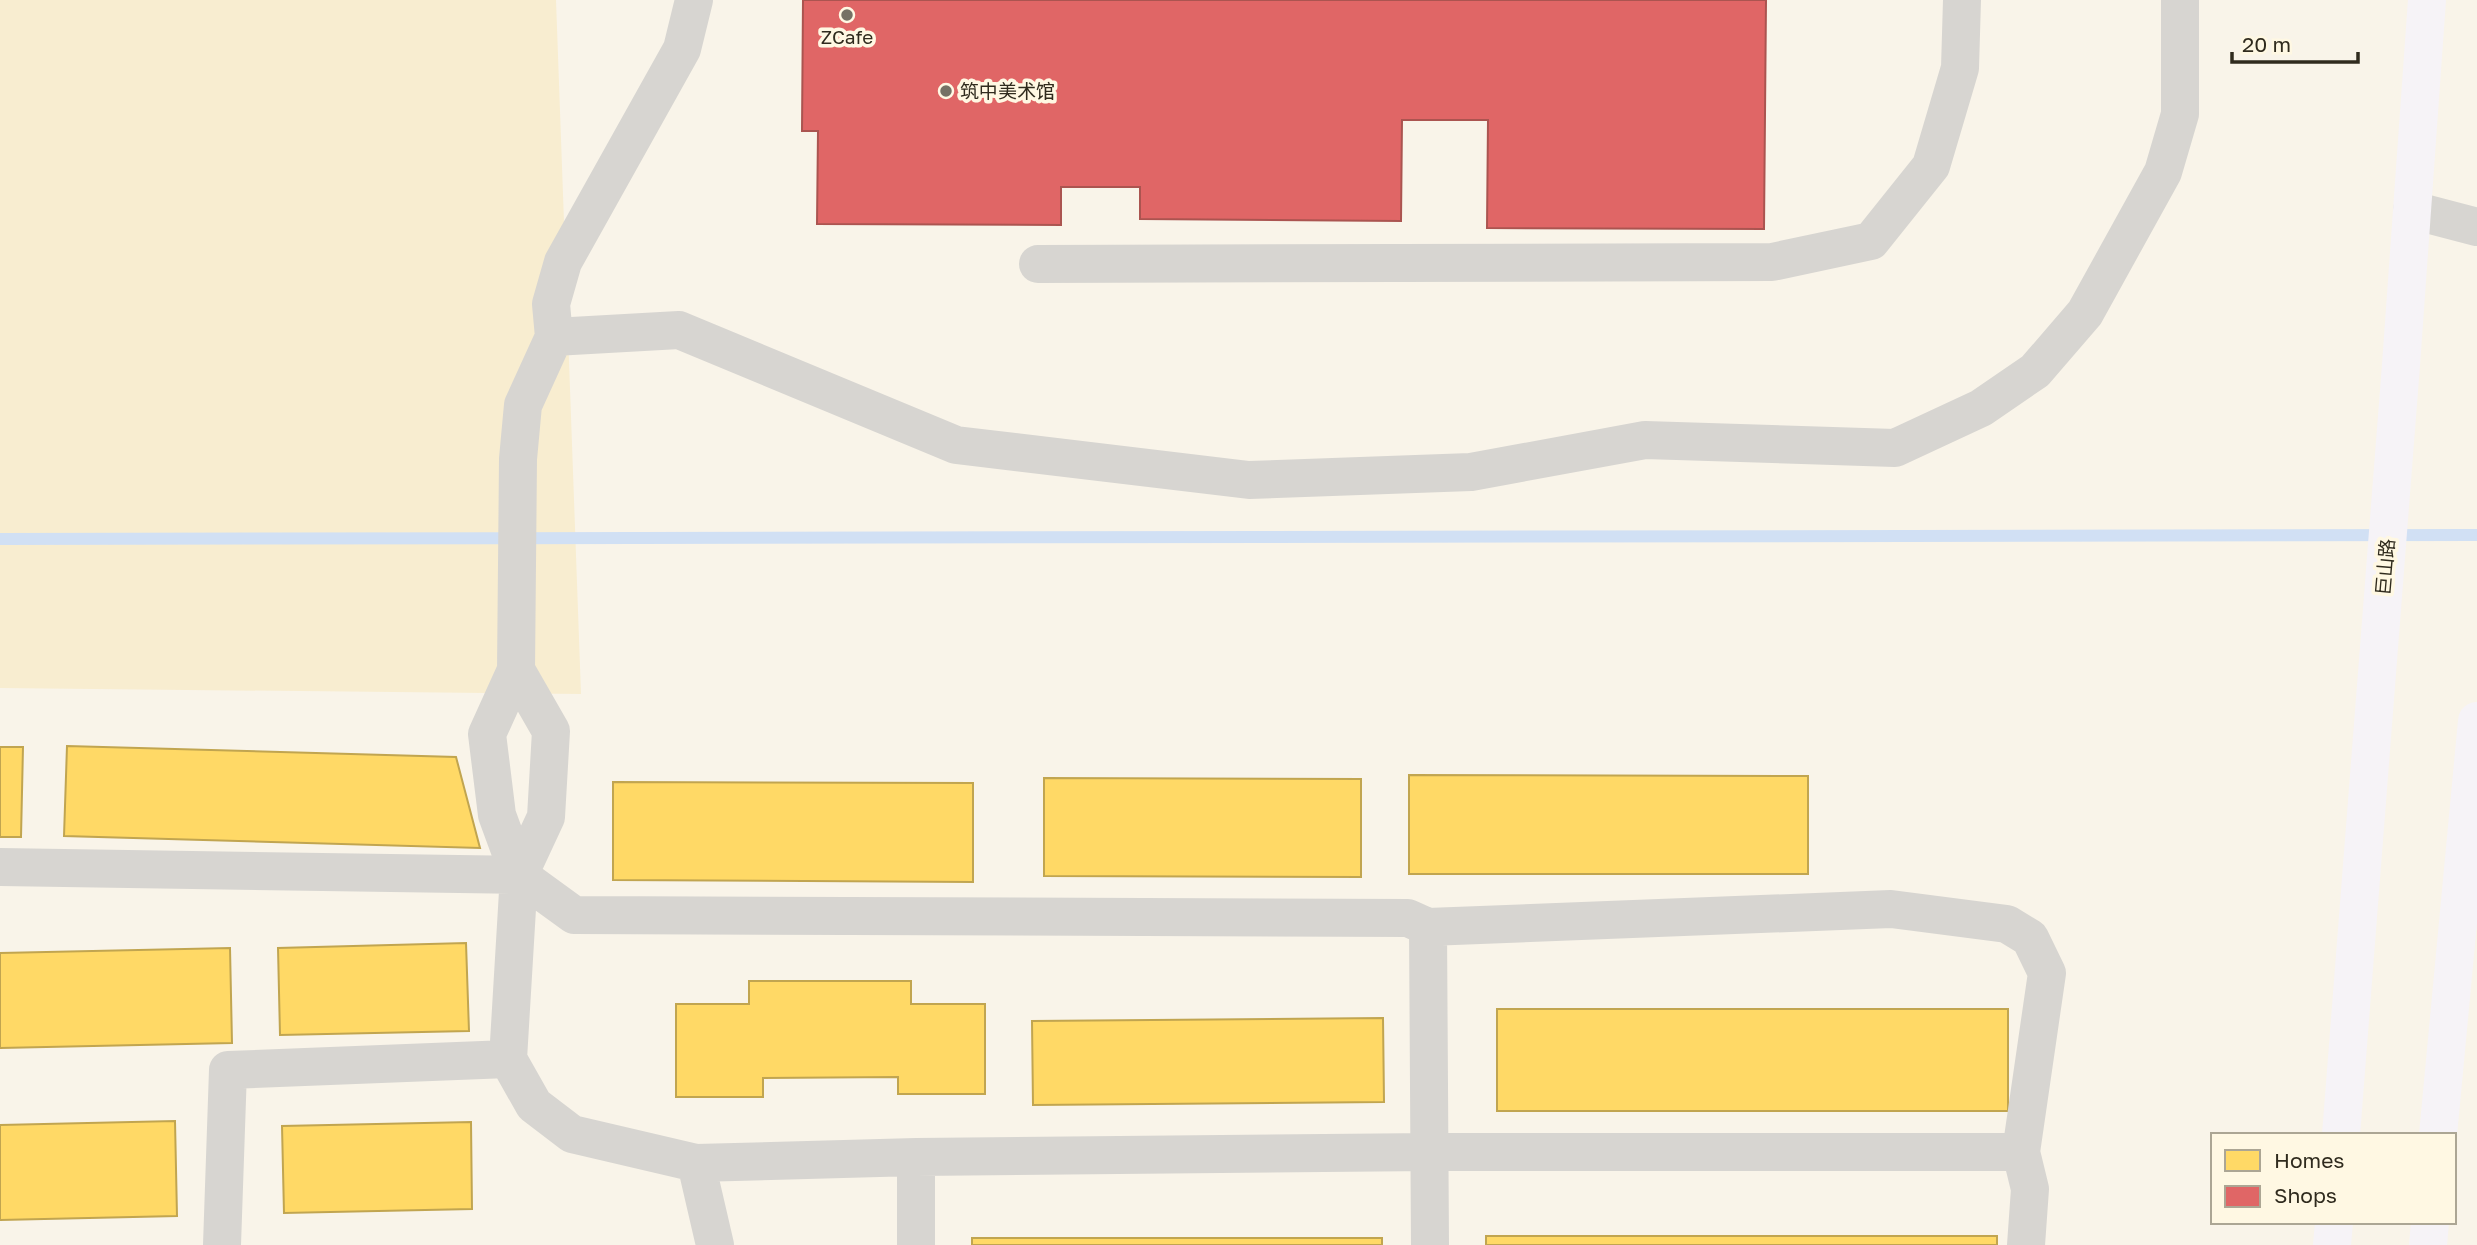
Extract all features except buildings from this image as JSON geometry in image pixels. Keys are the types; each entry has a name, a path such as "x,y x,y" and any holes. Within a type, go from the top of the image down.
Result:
{"main road":[{"name":"巨山路","path":"2340,1133 2427,0"},
{"path":"2438,1133 2477,721"},
{"path":"2332,1245 2334,1224"},
{"path":"2428,1245 2430,1224"}],"street":[{"path":"694,0 682,49 563,262 551,304 554,337 523,405 518,459 516,670 488,734 497,814 519,875 574,915 1408,918 1428,927 1891,909 2007,924 2030,938 2047,973 2021,1152 2030,1189 2026,1245"},
{"path":"1038,264 1772,262 1871,241 1931,166 1960,68 1962,0"},
{"path":"554,337 679,330 956,444 1249,480 1471,472 1645,440 1895,448 1981,408 2035,371 2085,313 2163,172 2180,114 2180,0"},
{"path":"2412,211 2477,227"},
{"path":"516,670 551,731 546,817 519,875 508,1059 534,1105 572,1134 696,1163 916,1157 1431,1152 2021,1152"},
{"path":"0,867 519,875"},
{"path":"1428,927 1430,1245"},
{"path":"222,1245 228,1070 508,1059"},
{"path":"916,1157 916,1245"},
{"path":"696,1163 715,1245"}],"shaded area":[{"path":"0,0 556,0 581,694 0,688"}],"waterway":[{"path":"0,539 2477,535"}],"place":[{"name":"ZCafe","path":"847,15"},
{"name":"筑中美术馆","path":"946,91"}]}
